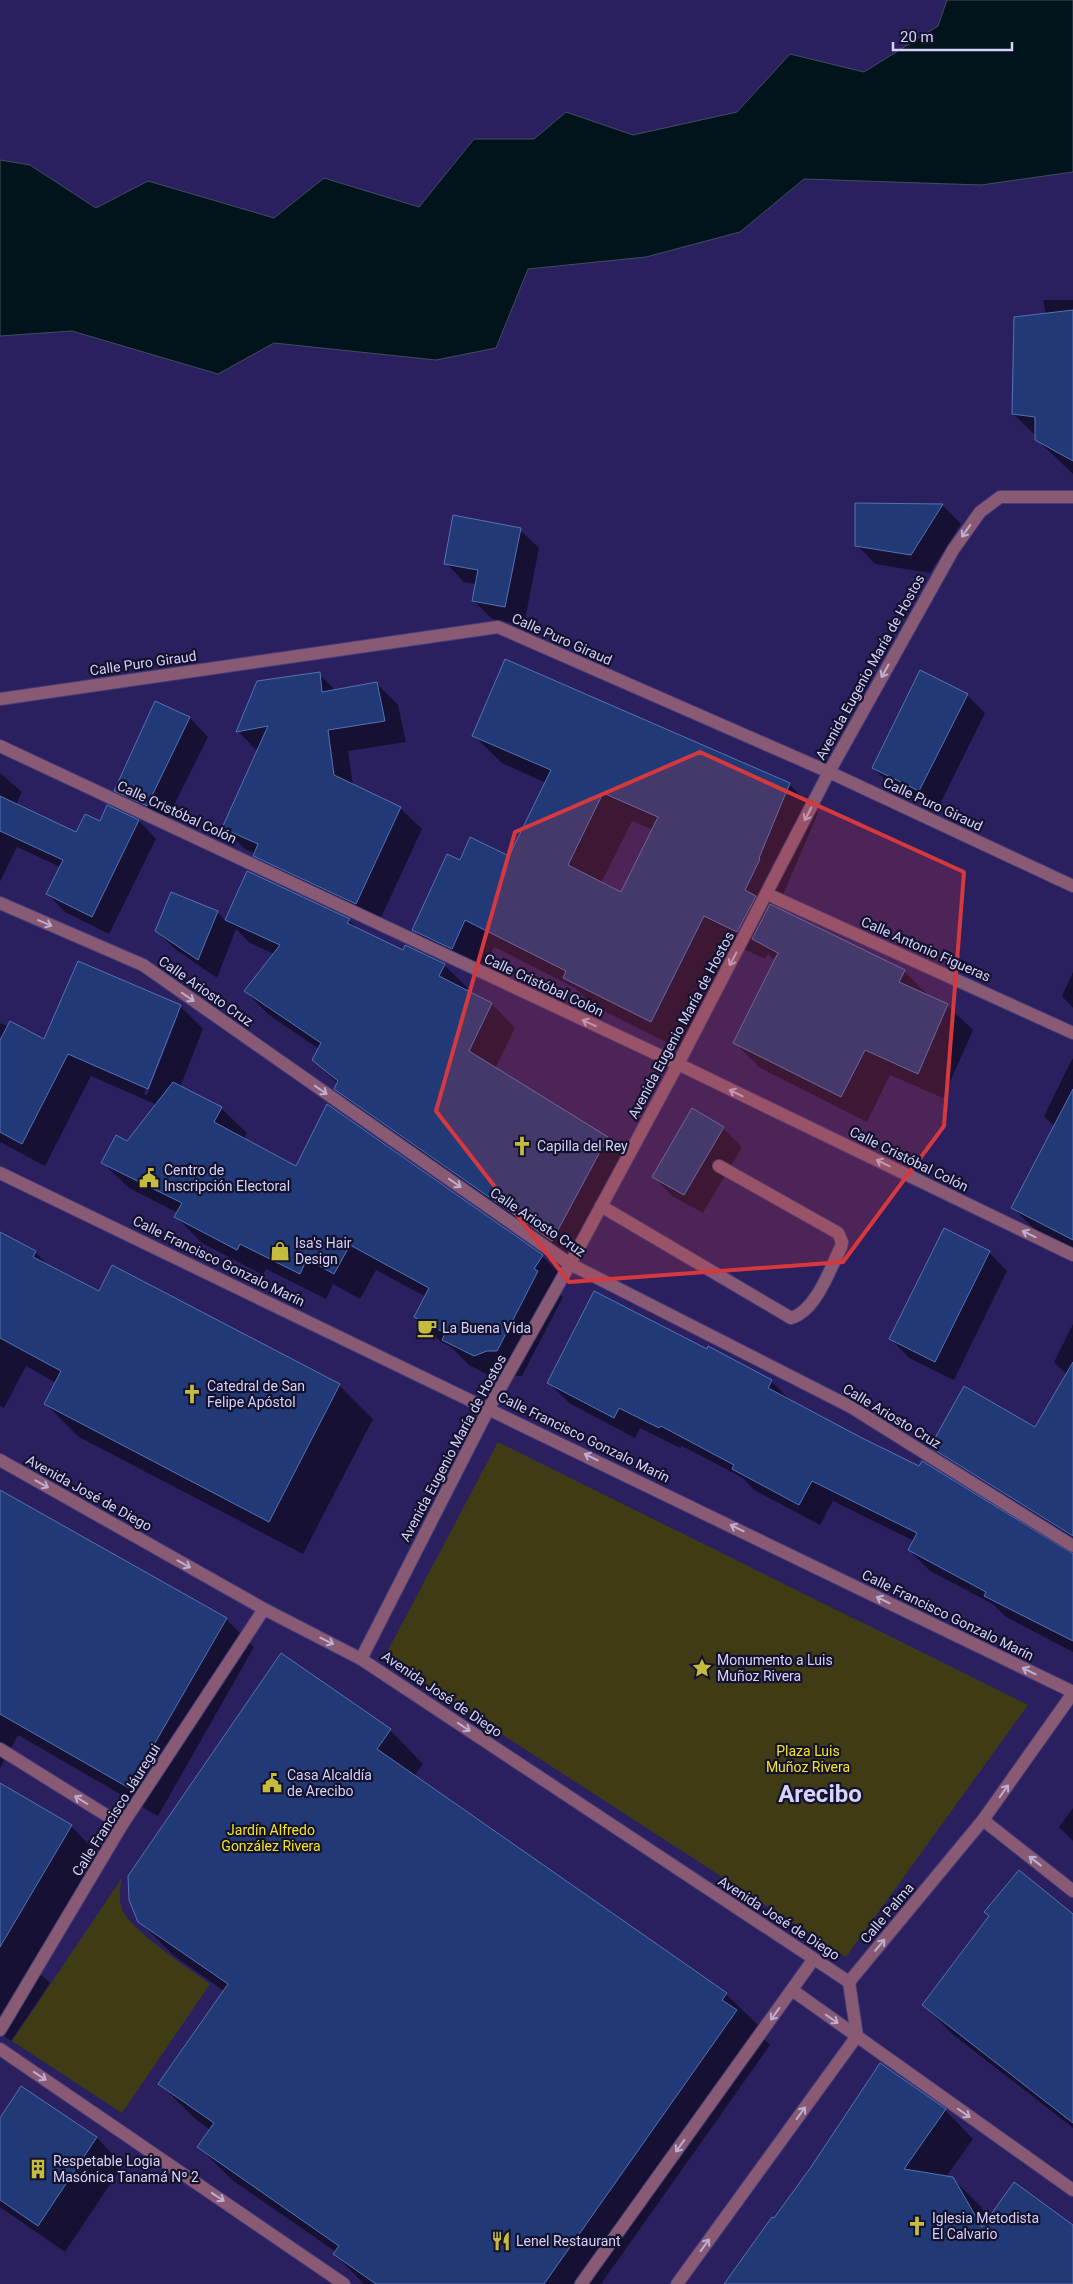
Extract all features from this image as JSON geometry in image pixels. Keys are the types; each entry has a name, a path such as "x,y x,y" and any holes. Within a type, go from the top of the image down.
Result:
{"street":[{"name":"Avenida Eugenio María de Hostos","path":"361,1659 489,1408 570,1264 678,1064 829,772 953,550 980,512 1000,497 1073,497"},
{"name":"Calle Puro Giraud","path":"0,699 498,627 829,772 1073,886"},
{"name":"Calle Cristóbal Colón","path":"0,746 678,1064 1073,1255"},
{"name":"Calle Antonio Figueras","path":"767,894 1073,1033"},
{"name":"Calle Ariosto Cruz","path":"0,903 143,965 570,1264 851,1407 1073,1546"},
{"path":"601,1206 791,1318 801,1315 811,1306 841,1247 842,1242 838,1233 719,1166"},
{"name":"Calle Francisco Gonzalo Marín","path":"0,1173 1073,1692"},
{"name":"Avenida José de Diego","path":"0,1460 264,1609 361,1659 813,1960 849,1982"},
{"name":"Calle Francisco Jáuregui","path":"0,2030 122,1826 264,1609"},
{"name":"Calle Palma","path":"849,1982 983,1820 1073,1692"},
{"path":"0,1749 122,1826"},
{"path":"983,1820 1073,1891"},
{"path":"581,2284 813,1960"},
{"path":"677,2284 857,2036 849,1982"},
{"path":"792,1990 1073,2190"},
{"path":"0,2049 344,2284"}],"highlighted area":[{"path":"700,752 964,872 944,1126 843,1262 569,1282 436,1111 515,832"}],"green space":[{"name":"Plaza Luis Muñoz Rivera","path":"498,1442 1028,1705 846,1957 384,1658"},
{"path":"122,1878 120,1901 127,1918 148,1938 210,1984 122,2113 12,2041"}],"water":[{"path":"947,0 1073,0 1073,172 981,185 804,179 740,232 646,257 528,269 496,348 436,360 274,343 218,374 72,331 0,336 0,160 30,165 96,208 148,181 274,218 324,178 419,207 474,139 534,139 566,112 633,135 737,112 790,54 864,72 938,26"}],"building":[{"path":"1073,310 1073,461 1035,440 1035,417 1012,414 1014,317"},
{"path":"855,503 943,504 911,555 855,546"},
{"path":"453,515 521,528 505,607 472,601 478,570 444,564"},
{"path":"505,659 790,783 760,859 745,890 756,896 737,932 704,916 651,1022 563,978 566,971 465,920 452,949 412,930 447,854 460,860 470,837 509,856 551,770 472,736","holes":["603,793 658,817 621,892 568,865"]},
{"path":"920,670 968,694 919,791 872,768"},
{"path":"320,672 322,692 377,682 385,721 328,730 334,775 401,807 356,904 253,856 258,844 222,828 268,726 236,732 257,681"},
{"path":"155,701 190,717 147,806 114,791"},
{"path":"0,796 76,832 85,814 100,821 107,805 139,820 92,917 46,894 63,860 0,831"},
{"path":"247,871 350,919 347,923 403,950 405,945 445,964 439,976 492,1003 469,1051 608,1137 552,1241 334,1089 338,1081 312,1060 321,1043 244,991 280,945 225,920"},
{"path":"171,892 218,911 198,960 155,931"},
{"path":"770,904 905,970 899,982 948,1004 918,1074 865,1050 841,1097 733,1043 778,953 752,939"},
{"path":"78,961 181,1005 148,1089 68,1054 22,1144 0,1132 0,1040 10,1021 44,1039"},
{"path":"173,1082 222,1107 214,1122 296,1166 327,1104 543,1255 534,1269 538,1271 497,1351 487,1351 474,1356 442,1340 445,1333 414,1317 429,1288 350,1245 334,1274 307,1259 300,1274 240,1244 237,1250 174,1217 182,1203 101,1163 116,1135 127,1141"},
{"path":"1073,1089 1073,1240 1011,1208"},
{"path":"692,1108 724,1127 684,1195 652,1177"},
{"path":"944,1228 990,1251 935,1362 889,1339"},
{"name":"Catedral de San Felipe Apóstol","path":"0,1232 36,1251 33,1257 99,1291 112,1265 340,1384 269,1522 44,1404 61,1371 0,1338"},
{"path":"594,1291 707,1349 708,1346 772,1380 768,1388 864,1439 919,1466 922,1461 1073,1554 1073,1641 984,1596 986,1592 908,1550 917,1533 812,1481 799,1505 732,1469 734,1465 661,1426 659,1428 619,1408 614,1418 547,1383"},
{"path":"1073,1362 1073,1536 930,1447 964,1386 1035,1427"},
{"path":"0,1490 227,1618 129,1788 0,1714"},
{"path":"281,1653 391,1729 377,1749 727,1993 722,2000 737,2010 544,2284 376,2284 333,2254 339,2246 197,2147 214,2123 158,2084 228,1984 138,1922 129,1900 128,1876"},
{"path":"0,1783 72,1825 0,1947"},
{"path":"1019,1870 1073,1914 1073,2123 922,2005 989,1916 984,1912"},
{"path":"880,2063 946,2109 904,2169 953,2177 982,2227 1014,2182 1073,2225 1073,2284 724,2284 811,2167"},
{"name":"Respetable Logia Masónica Tanamá Nº 2","path":"21,2086 97,2137 38,2226 0,2200 0,2118"}],"place":[{"name":"Capilla del Rey","path":"522,1146"},
{"name":"Centro de Inscripción Electoral","path":"149,1178"},
{"name":"Isa's Hair Design","path":"280,1251"},
{"name":"La Buena Vida","path":"427,1328"},
{"name":"Catedral de San Felipe Apóstol","path":"192,1394"},
{"name":"Monumento a Luis Muñoz Rivera","path":"702,1668"},
{"name":"Casa Alcaldía de Arecibo","path":"272,1783"},
{"name":"Respetable Logia Masónica Tanamá Nº 2","path":"38,2169"},
{"name":"Iglesia Metodista El Calvario","path":"917,2226"},
{"name":"Lenel Restaurant","path":"501,2241"}],"district":[{"name":"Arecibo","path":"820,1794"}],"park label":[{"name":"Jardín Alfredo González Rivera","path":"271,1838"}]}
